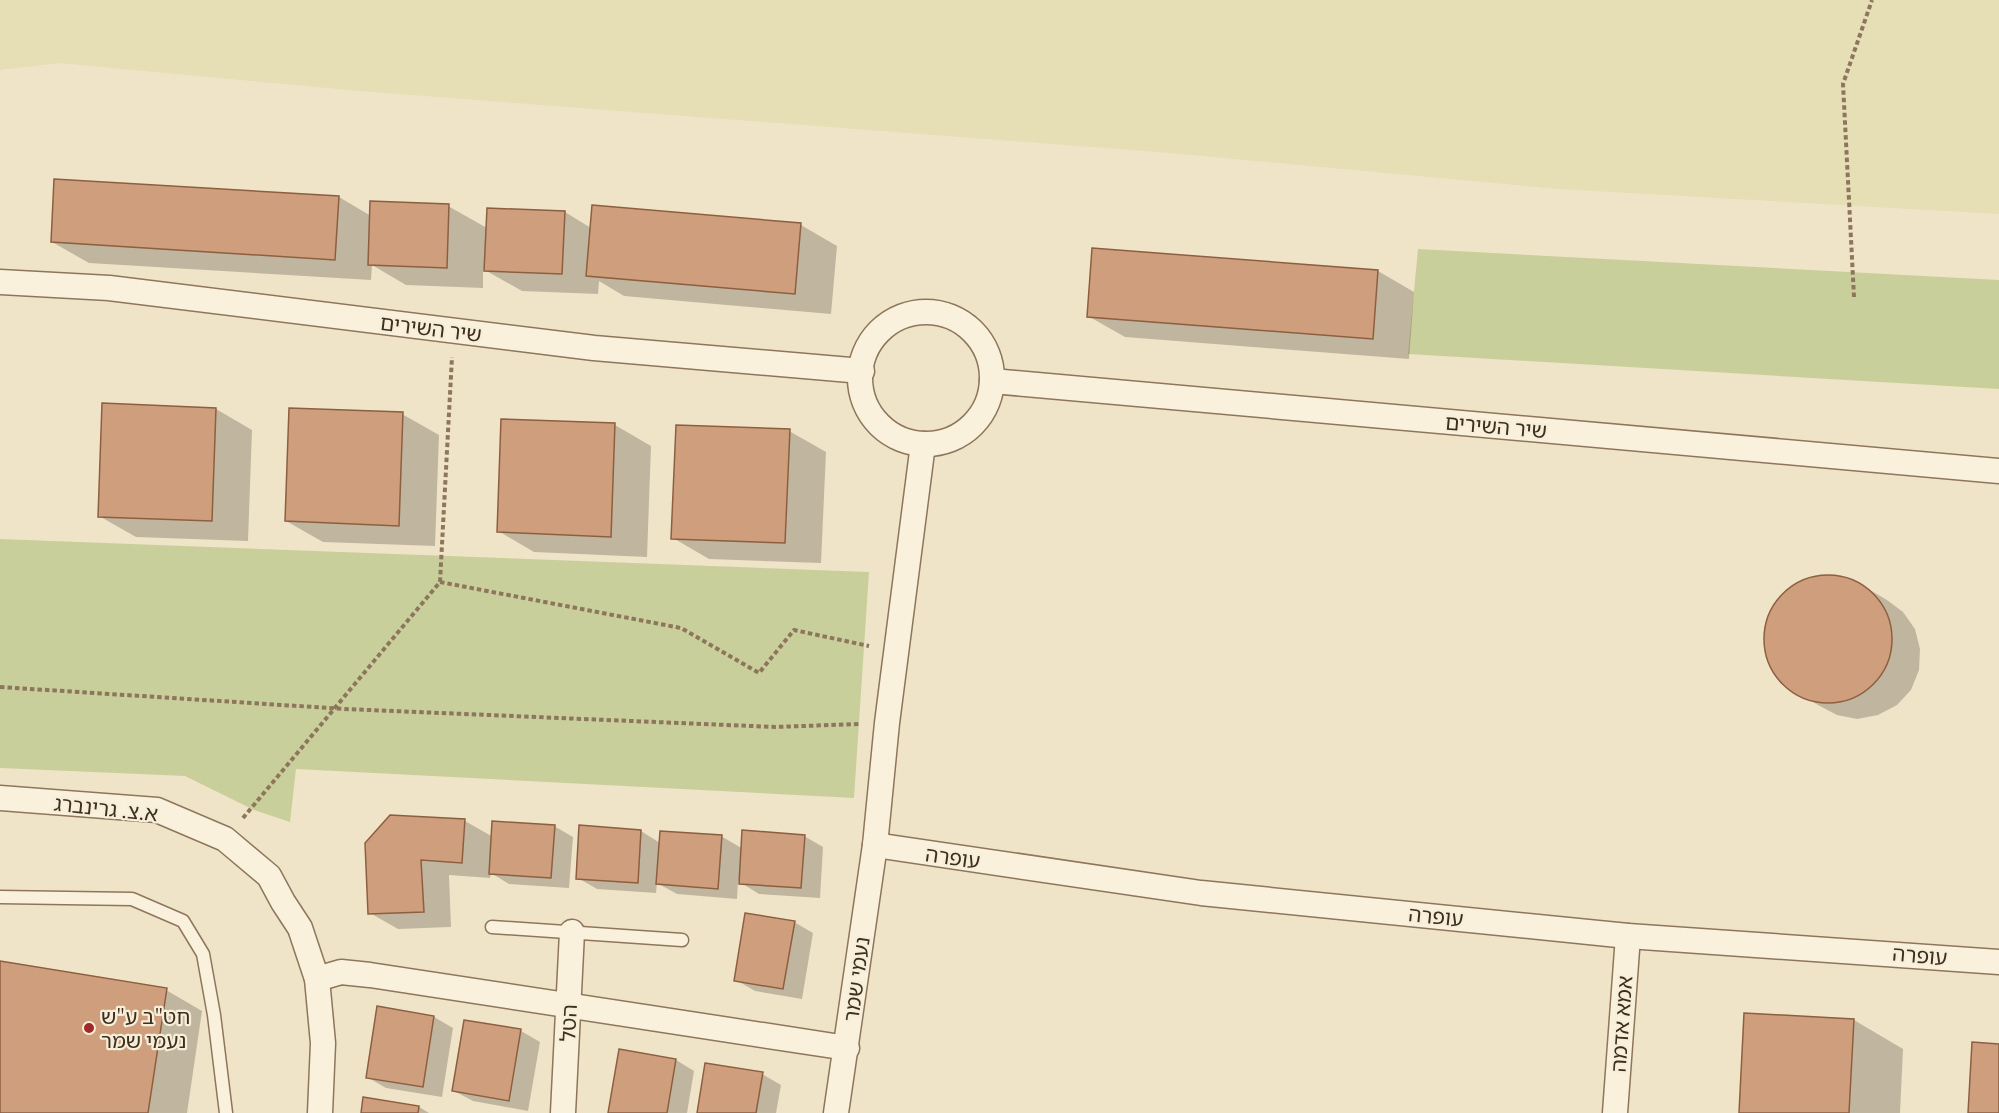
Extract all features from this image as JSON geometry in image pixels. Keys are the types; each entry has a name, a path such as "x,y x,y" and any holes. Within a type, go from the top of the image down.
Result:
{"street":[{"name":"שיר השירים","path":"0,282 110,288 594,348 862,371"},
{"path":"916,312 939,313 961,321 976,334 988,354 992,381 989,400 979,420 957,438 934,444 923,444 911,443 890,434 878,423 865,404 860,381 863,358 876,334 894,320 916,312"},
{"name":"שיר השירים","path":"992,381 1999,471"},
{"name":"נעמי שמר","path":"836,1113 875,846 887,723 923,444"},
{"name":"א.צ. גרינברג","path":"0,798 157,810 225,839 269,876 300,928 317,979 323,1043 320,1113"},
{"name":"עופרה","path":"875,846 1201,892 1628,936 1889,952 1999,962"},
{"name":"הטל","path":"563,1113 572,932"},
{"name":"אמא אדמה","path":"1615,1113 1628,936"},
{"path":"317,979 341,972 360,974 847,1048"}],"lane":[{"path":"0,897 132,899 183,921 203,954 214,1015 226,1113"},
{"path":"492,927 682,940"}],"path":[{"path":"1854,297 1843,84 1872,0"},
{"path":"225,839 440,582 453,330"},
{"path":"440,582 681,628 759,673 794,630 896,651"},
{"path":"0,687 334,708 775,728 887,723"}],"shaded area":[{"path":"0,0 1999,0 1999,214 1557,189 1170,153 359,91 59,63 0,70"}],"green space":[{"path":"1418,249 1999,280 1999,389 1408,354"},
{"path":"0,539 869,572 854,798 296,769 290,822 254,810 185,776 0,768"}],"building":[{"path":"54,179 339,196 335,260 51,242"},
{"path":"370,201 449,204 447,268 368,265"},
{"path":"592,205 801,223 795,294 586,276"},
{"path":"487,208 565,211 562,274 484,271"},
{"path":"1092,248 1378,270 1373,339 1087,317"},
{"path":"102,403 216,408 212,521 98,517"},
{"path":"289,408 403,412 399,526 285,521"},
{"path":"501,419 615,423 611,537 497,532"},
{"path":"676,425 790,429 785,543 671,539"},
{"path":"1828,575 1852,580 1873,594 1887,615 1892,639 1887,663 1873,684 1852,698 1828,703 1804,698 1783,684 1769,663 1764,639 1769,615 1783,594 1804,580"},
{"path":"390,815 465,819 462,863 421,860 424,912 368,914 365,843"},
{"path":"492,821 555,825 551,878 489,874"},
{"path":"579,825 641,830 638,883 576,879"},
{"path":"742,830 805,835 801,888 739,884"},
{"path":"660,831 722,835 718,889 656,884"},
{"path":"745,913 795,921 783,989 734,981"},
{"name":"חט\"ב ע\"ש נעמי שמר","path":"0,961 167,988 148,1113 0,1113"},
{"path":"377,1006 434,1016 423,1087 366,1078"},
{"path":"1744,1013 1854,1019 1849,1113 1739,1113"},
{"path":"464,1020 521,1029 509,1101 452,1091"},
{"path":"1972,1042 1999,1044 1999,1113 1968,1113"},
{"path":"619,1049 676,1059 667,1113 608,1113"},
{"path":"705,1063 763,1072 756,1113 697,1113"},
{"path":"363,1097 419,1106 418,1113 361,1113"}],"place":[{"name":"חט\"ב ע\"ש נעמי שמר","path":"89,1028"}]}
